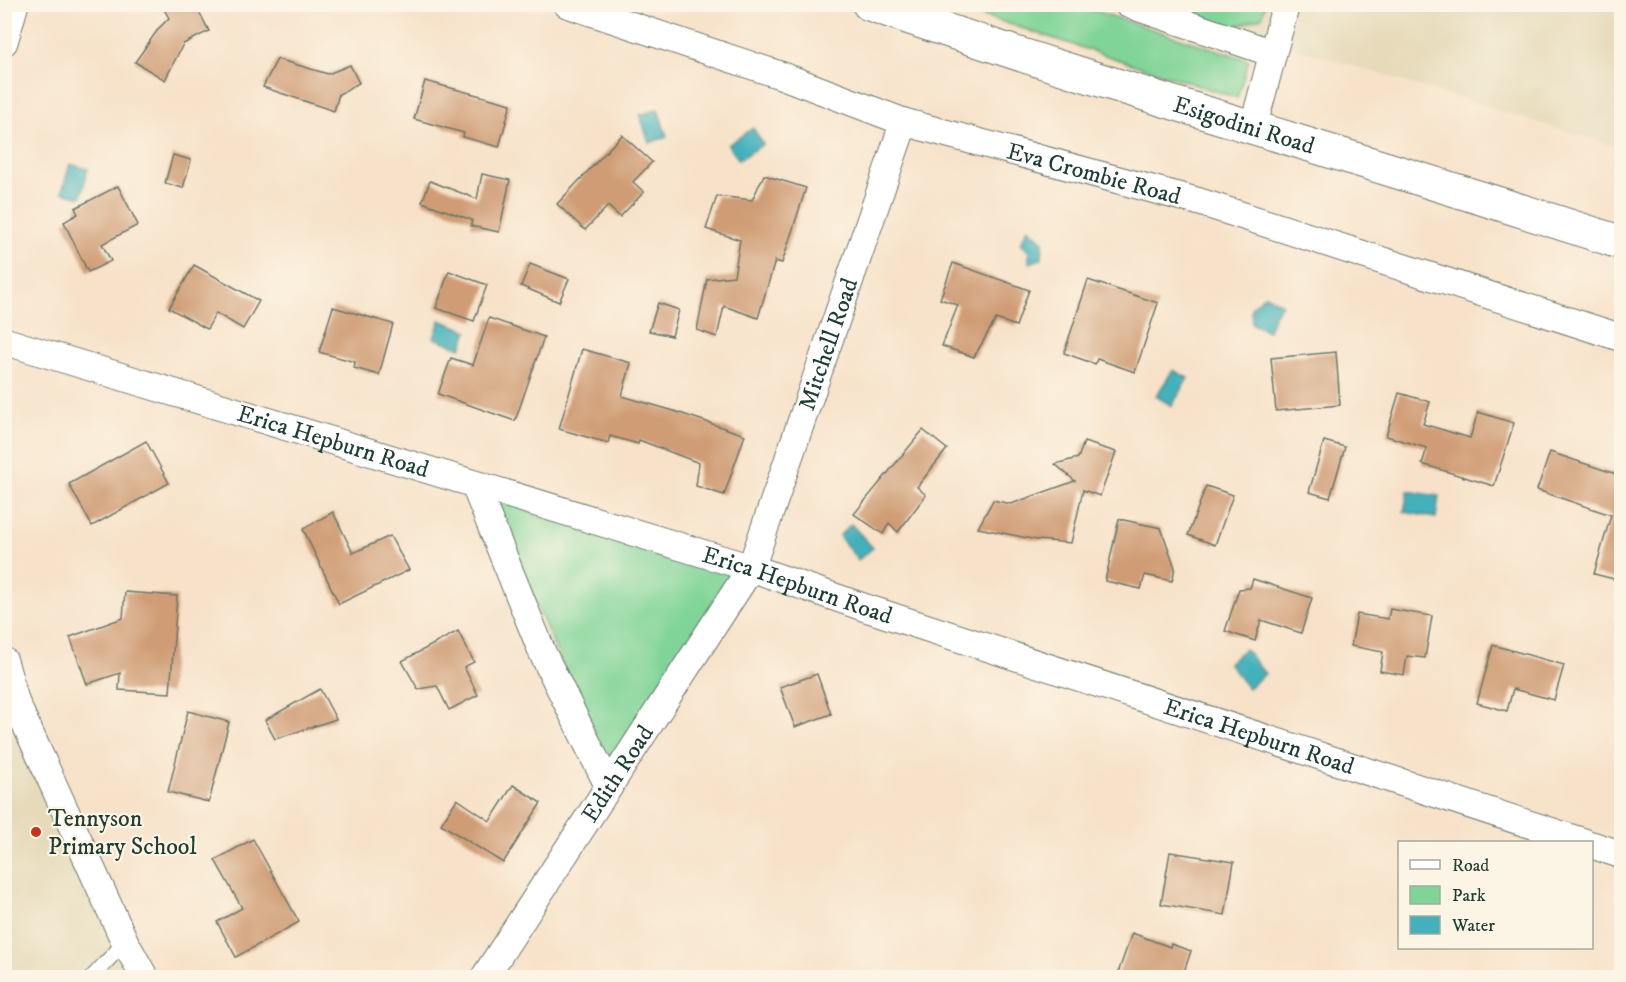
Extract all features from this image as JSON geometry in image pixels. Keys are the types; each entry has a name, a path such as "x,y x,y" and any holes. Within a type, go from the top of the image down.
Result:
{"main road":[{"name":"Esigodini Road","path":"869,4 1092,78 1390,168 1622,243"}],"street":[{"path":"4,42 15,4"},
{"name":"Eva Crombie Road","path":"567,4 783,76 904,122 1200,202 1622,338"},
{"path":"1253,128 1286,4"},
{"path":"1141,7 1272,53"},
{"name":"Mitchell Road","path":"751,568 904,122"},
{"name":"Erica Hepburn Road","path":"4,341 751,568 866,608 1578,841"},
{"path":"475,486 543,654 609,787"},
{"name":"Edith Road","path":"484,978 751,568"},
{"path":"4,661 10,704 125,942 145,978"},
{"path":"1593,845 1622,855"}],"lane":[{"path":"91,978 125,942"}],"shaded area":[{"path":"1155,5 1621,5 1621,148"},
{"name":"Tennyson Primary School","path":"13,713 139,977 5,977 4,715"}],"green space":[{"path":"1170,4 1202,8 1204,5 1265,5 1262,17 1231,28"},
{"path":"950,5 1077,5 1249,60 1237,98"},
{"path":"490,499 739,571 609,772"}],"water":[{"path":"658,109 667,137 649,143 640,115"},
{"path":"753,128 763,144 739,160 728,145"},
{"path":"70,164 88,169 81,197 62,192"},
{"path":"1028,228 1043,241 1042,259 1029,263 1029,252 1021,243"},
{"path":"1265,295 1282,304 1274,315 1268,331 1252,324 1251,308"},
{"path":"440,320 468,331 461,348 434,338"},
{"path":"1173,370 1188,378 1172,406 1156,396"},
{"path":"1408,491 1439,496 1436,518 1404,512"},
{"path":"851,524 873,548 858,560 839,536"},
{"path":"1245,649 1265,674 1248,688 1228,663"}],"building":[{"path":"161,4 195,4 209,31 183,44 165,80 135,62 169,18"},
{"path":"277,59 328,74 350,65 359,83 339,94 334,111 263,87"},
{"path":"425,81 511,104 499,147 463,137 464,133 414,119"},
{"path":"622,135 652,162 633,182 644,192 620,217 608,206 585,230 557,204"},
{"path":"173,155 191,160 183,188 165,183"},
{"path":"482,174 510,180 499,232 471,226 472,220 422,202 430,181 477,199"},
{"path":"764,175 806,188 782,263 775,261 758,318 724,306 717,337 697,330 707,279 734,276 740,240 706,229 717,196 752,200"},
{"path":"118,186 138,225 102,244 111,261 88,272 64,222 78,214 75,208"},
{"path":"953,263 1029,290 1016,326 996,319 974,357 942,346 958,305 940,299"},
{"path":"530,264 569,279 559,302 521,286"},
{"path":"194,265 259,301 243,329 216,313 207,329 169,308"},
{"path":"449,271 487,285 474,321 436,308"},
{"path":"1088,280 1158,303 1135,372 1097,359 1095,364 1064,353"},
{"path":"658,303 679,310 672,336 649,331"},
{"path":"333,307 393,324 379,375 354,368 355,362 319,352"},
{"path":"489,318 544,337 515,421 438,394 451,358 473,365"},
{"path":"582,349 631,363 622,396 745,435 724,495 696,486 699,463 639,440 638,444 610,436 608,443 559,429"},
{"path":"1336,352 1340,405 1276,411 1271,358"},
{"path":"1399,393 1430,402 1423,424 1470,438 1478,412 1514,423 1494,486 1422,464 1427,448 1386,436"},
{"path":"923,430 947,449 917,487 926,495 898,532 889,523 883,534 854,514"},
{"path":"146,441 169,483 92,526 69,484"},
{"path":"1324,441 1345,447 1330,498 1309,492"},
{"path":"1084,442 1116,452 1100,496 1083,490 1071,543 1037,540 978,528 993,500 1011,504 1075,481 1055,464 1078,458"},
{"path":"1550,452 1622,476 1622,581 1594,574 1611,515 1537,490"},
{"path":"1206,486 1233,495 1215,545 1188,535"},
{"path":"333,512 353,553 390,536 409,570 339,604 303,529"},
{"path":"1119,519 1161,528 1175,568 1172,581 1145,575 1141,589 1105,581"},
{"path":"1253,579 1312,598 1301,633 1261,620 1255,641 1225,631 1239,589 1250,588"},
{"path":"125,592 177,596 170,693 119,690 120,673 87,684 70,637 123,618"},
{"path":"1390,609 1432,616 1425,658 1407,656 1404,675 1380,671 1383,652 1351,646 1357,614 1388,619"},
{"path":"458,631 474,662 464,667 478,695 449,710 437,686 418,689 402,661"},
{"path":"1493,645 1564,665 1554,700 1513,689 1507,711 1477,703"},
{"path":"817,674 831,714 795,727 780,687"},
{"path":"320,689 336,719 275,739 265,720"},
{"path":"188,711 229,722 209,802 168,792"},
{"path":"513,785 541,803 503,863 441,824 457,799 490,821"},
{"path":"253,839 299,922 236,957 217,922 242,908 215,860"},
{"path":"1170,852 1234,862 1225,915 1161,904"},
{"path":"1132,933 1170,947 1171,944 1191,951 1182,978 1130,978 1118,973"}],"place":[{"name":"Tennyson Primary School","path":"36,832"}]}
